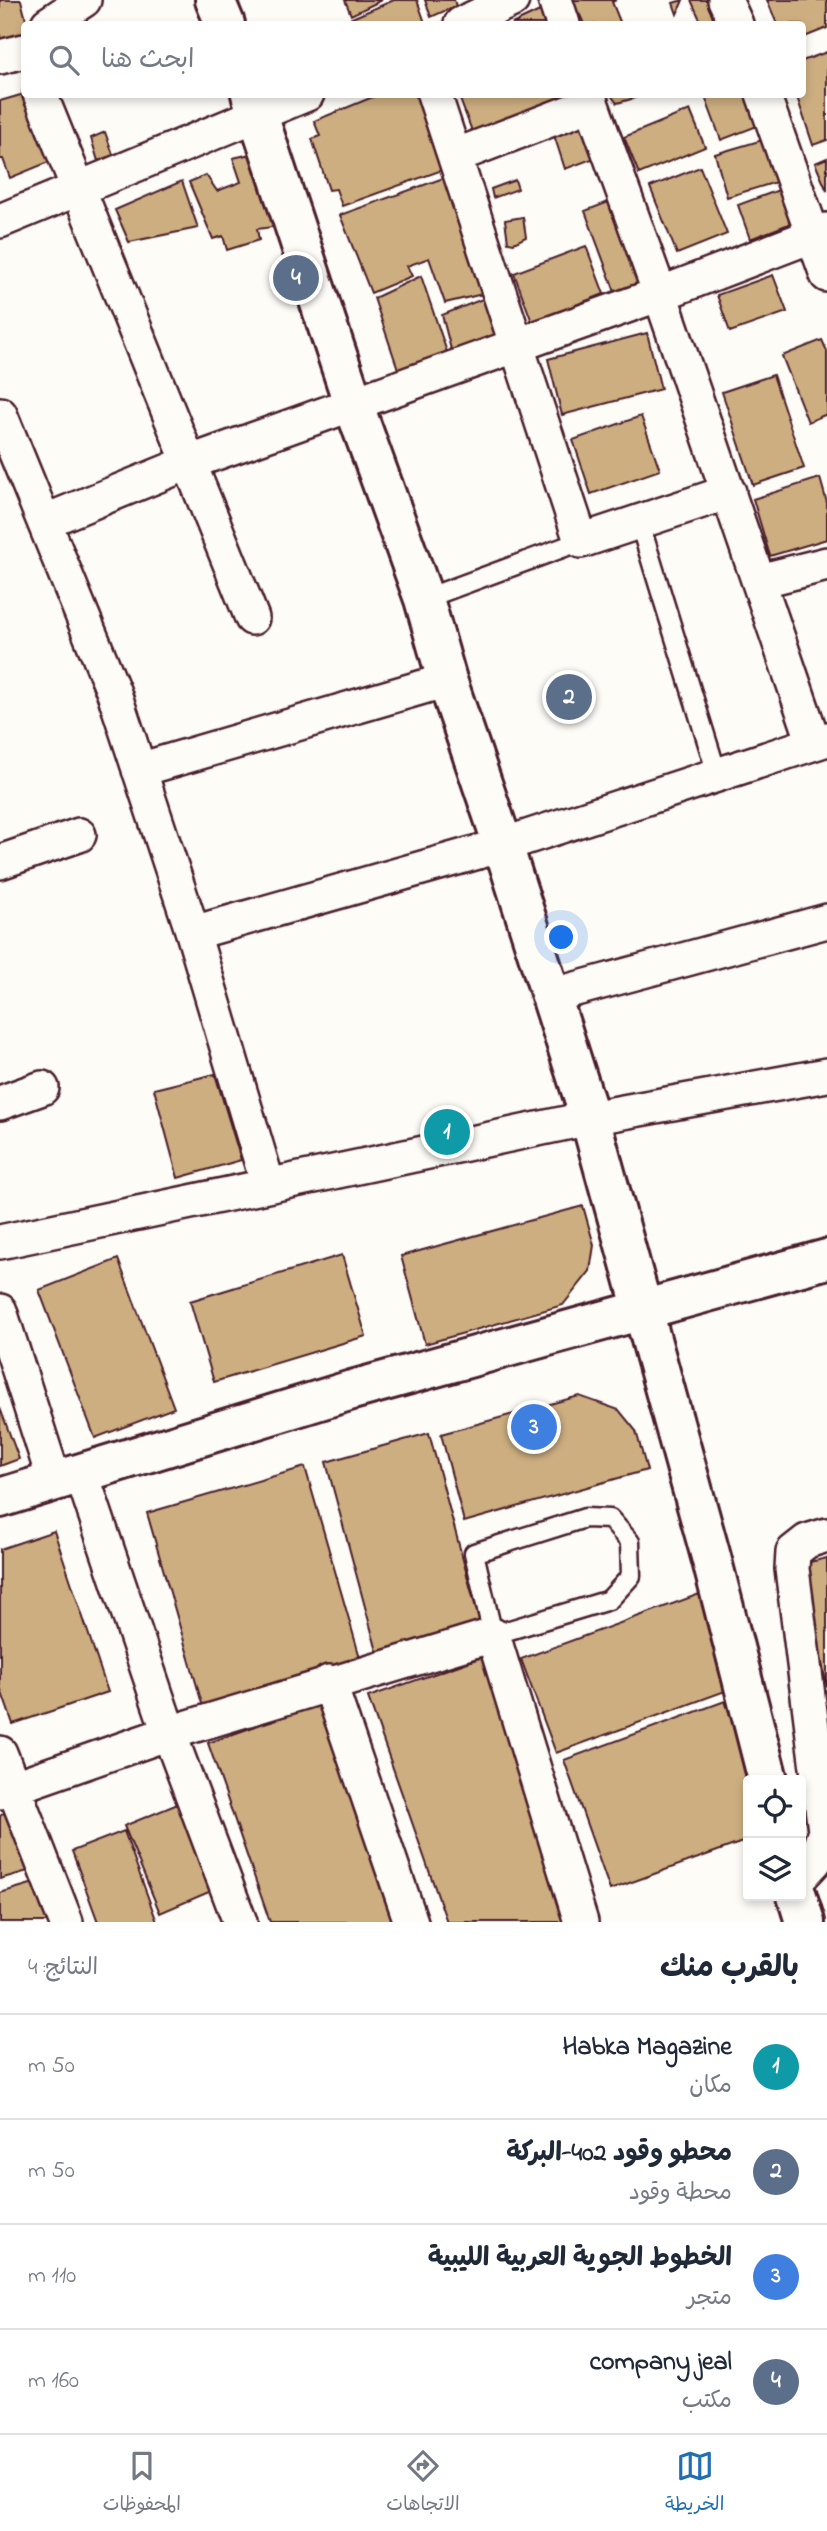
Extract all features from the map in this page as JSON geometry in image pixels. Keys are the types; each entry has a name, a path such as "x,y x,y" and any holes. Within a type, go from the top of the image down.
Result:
{"street":[{"path":"52,21 84,0"},
{"path":"215,0 224,21"},
{"path":"467,21 512,0"},
{"path":"555,0 562,21"},
{"path":"725,0 735,21"},
{"path":"0,57 21,52"},
{"path":"42,98 252,618"},
{"path":"0,221 79,188 255,105 288,98"},
{"path":"435,98 515,347 581,541 729,492"},
{"path":"765,98 821,232 827,275"},
{"path":"193,933 503,845 718,777 821,741 759,581 589,99 456,156"},
{"path":"255,105 353,403 424,599 447,680 590,1118 711,1557 767,1775"},
{"path":"46,522 188,463 515,347 821,232"},
{"path":"0,414 114,693 193,933 268,1185"},
{"path":"759,581 827,564"},
{"path":"139,770 447,680"},
{"path":"0,862 79,835"},
{"path":"550,996 827,920"},
{"path":"0,1242 590,1118 827,1075"},
{"path":"0,1103 42,1088"},
{"path":"0,1498 352,1390 641,1308 827,1259"},
{"path":"0,1311 169,1733 240,1922"},
{"path":"806,1871 815,1861 825,1831 792,1569 793,1552 807,1541 827,1535"},
{"path":"6,1789 329,1682 493,1635 581,1922"},
{"path":"329,1682 411,1922"},
{"path":"0,1753 6,1789 66,1922"},
{"path":"799,1901 805,1922"}],"lane":[{"path":"639,521 718,777"},
{"path":"424,599 581,541"},
{"path":"585,1518 610,1520 630,1542 631,1576 609,1600 493,1635 474,1553 585,1518"}],"building":[{"path":"0,0 21,0 26,21 21,21 21,36 0,47"},
{"path":"345,0 382,0 351,15"},
{"path":"394,0 417,0 424,21 345,21"},
{"path":"425,0 454,0 456,6 431,17"},
{"path":"574,0 616,0 612,2 620,21 583,21 580,15 574,15"},
{"path":"683,0 677,14 673,3"},
{"path":"691,0 725,0 735,21 701,21"},
{"path":"767,0 827,0 827,28 806,36 806,21 776,21"},
{"path":"544,9 548,21 518,21"},
{"path":"827,52 827,140 813,145 797,98 806,98 806,60"},
{"path":"21,95 21,98 25,98 49,162 10,178 3,159 0,159 0,101"},
{"path":"370,98 423,98 448,168 342,206 336,189 329,190 312,139 320,136 314,121"},
{"path":"460,98 566,98 475,139"},
{"path":"613,98 635,98 617,103"},
{"path":"705,98 750,98 760,125 721,140"},
{"path":"690,110 705,147 639,174 624,137"},
{"path":"588,121 600,156 565,169 553,132"},
{"path":"105,132 114,157 98,161 91,138"},
{"path":"773,137 786,179 727,197 715,154"},
{"path":"255,153 280,226 257,229 259,240 227,250 223,236 213,239 189,182 206,175 217,191 241,182 233,158"},
{"path":"827,158 827,191 815,163"},
{"path":"700,167 727,234 677,254 650,187"},
{"path":"449,176 487,293 445,303 429,258 407,266 412,276 371,293 340,215"},
{"path":"515,180 518,189 493,198 491,189"},
{"path":"182,181 198,228 129,242 115,210"},
{"path":"787,187 799,220 750,239 738,205"},
{"path":"611,201 641,282 615,292 585,211"},
{"path":"523,217 526,237 514,243 508,242 505,220"},
{"path":"586,246 604,294 532,322 514,273"},
{"path":"773,275 787,312 730,332 717,295"},
{"path":"421,276 449,358 401,378 374,298"},
{"path":"490,296 508,342 453,357 442,315"},
{"path":"647,333 661,389 562,415 548,359"},
{"path":"822,340 827,351 827,414 808,422 782,356"},
{"path":"773,375 804,468 753,485 722,392"},
{"path":"641,416 660,470 591,494 573,440"},
{"path":"820,478 827,503 827,539 770,556 753,499"},
{"path":"215,1074 241,1160 178,1178 154,1089"},
{"path":"583,1206 594,1245 590,1271 563,1305 425,1344 401,1256"},
{"path":"342,1255 366,1336 214,1382 190,1301"},
{"path":"118,1259 174,1408 95,1438 39,1290"},
{"path":"579,1396 619,1410 636,1431 647,1470 464,1522 441,1434"},
{"path":"0,1408 19,1459 0,1466"},
{"path":"429,1433 481,1627 378,1655 326,1462"},
{"path":"305,1467 361,1661 203,1707 147,1513"},
{"path":"54,1531 108,1692 13,1724 0,1687 0,1549"},
{"path":"827,1558 827,1687 801,1564"},
{"path":"705,1592 739,1686 556,1753 521,1659"},
{"path":"485,1656 577,1922 447,1922 368,1697"},
{"path":"329,1700 406,1922 270,1922 208,1743"},
{"path":"725,1701 751,1775 743,1775 743,1842 610,1890 564,1760"},
{"path":"40,1787 28,1871 0,1879 0,1816"},
{"path":"180,1803 216,1889 160,1913 124,1826"},
{"path":"124,1831 157,1922 98,1922 72,1851"},
{"path":"51,1878 63,1922 0,1922 0,1893"}],"place":[{"name":"company jeal","path":"296,278"},
{"name":"محطو وقود 402-البركة","path":"569,697"},
{"name":"Habka Magazine","path":"447,1132"},
{"name":"الخطوط الجوية العربية الليبية","path":"534,1427"}]}
